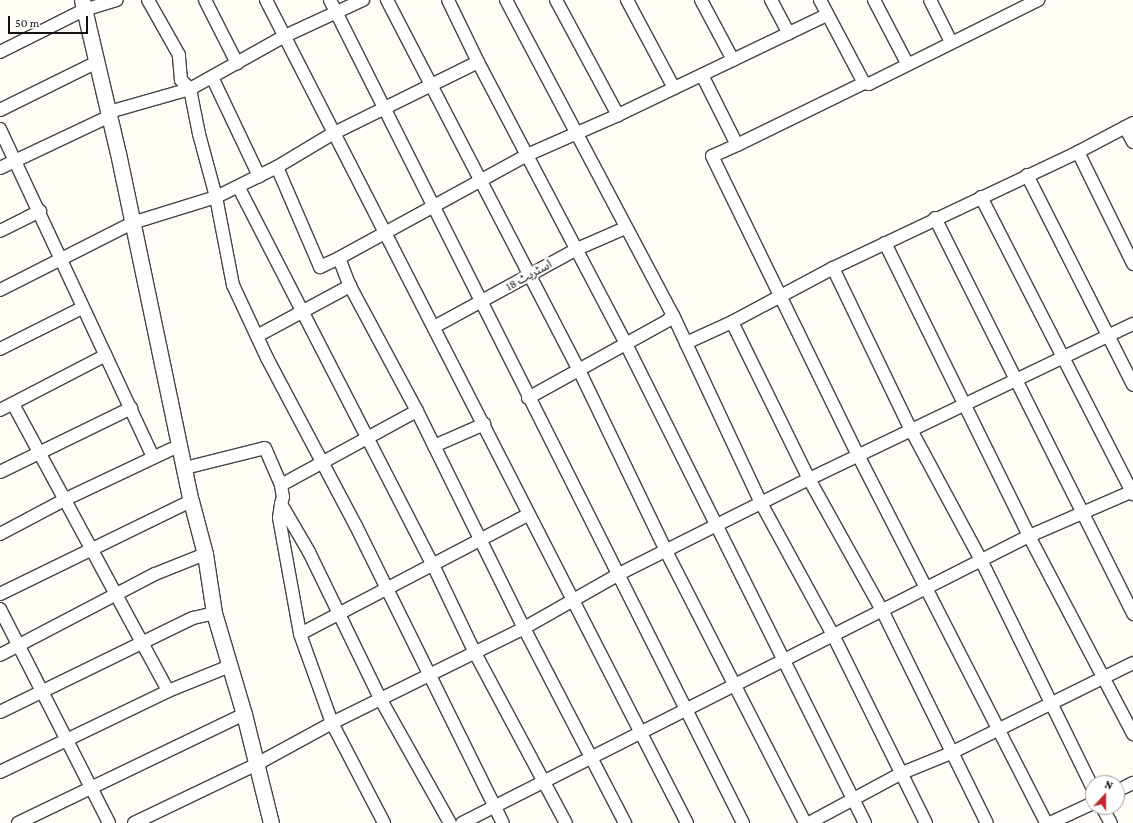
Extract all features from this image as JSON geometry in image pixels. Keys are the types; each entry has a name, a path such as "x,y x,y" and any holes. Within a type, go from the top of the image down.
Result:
{"street":[{"path":"0,52 83,5 116,0"},
{"path":"148,0 179,55 181,80 190,89 199,134 216,197 233,285 257,336 322,462 503,823"},
{"path":"205,0 237,64"},
{"path":"266,0 332,134 385,231 484,424 528,515 687,823"},
{"path":"330,0 480,303 619,574 685,710 743,823"},
{"path":"0,168 109,114 190,89 285,36 363,0"},
{"path":"387,0 480,182 531,275 579,370 666,551 805,823"},
{"path":"448,0 478,62 626,344 864,823"},
{"path":"506,0 625,228 673,315 761,503 833,635 926,823"},
{"path":"556,0 618,115"},
{"path":"628,0 674,88"},
{"path":"701,0 732,60"},
{"path":"771,0 788,34"},
{"path":"820,0 864,83"},
{"path":"874,0 907,64"},
{"path":"930,0 951,42"},
{"path":"1038,0 869,84 864,83 712,156 858,455 928,589 1046,823"},
{"path":"83,5 109,114 191,501 205,554 214,613 244,714 268,822"},
{"path":"277,167 320,267 432,206 480,182 527,155 618,115 827,15"},
{"path":"0,110 97,62"},
{"path":"0,290 132,223 216,197 239,188 332,134 478,62"},
{"path":"702,75 737,145"},
{"path":"212,77 259,176"},
{"path":"686,343 732,322 779,295 833,268 935,218 1078,152 1129,125 1133,142"},
{"path":"0,130 16,159 62,258 82,308 106,355 153,457"},
{"path":"1078,152 1133,264"},
{"path":"1027,175 1133,385"},
{"path":"239,188 433,565 474,651 546,782 566,823"},
{"path":"462,823 641,734 734,683 928,589 1029,536 1133,492 1061,358 981,197"},
{"path":"0,231 40,211"},
{"path":"935,218 1084,512 1133,614"},
{"name":"اسٹریٹ 18","path":"434,327 577,250 625,228"},
{"path":"885,243 1029,536 1133,734"},
{"path":"339,258 350,286 417,411 524,628 625,823"},
{"path":"833,268 911,430 981,560 1086,775"},
{"path":"257,336 350,286"},
{"path":"0,349 82,308"},
{"path":"528,398 626,344 673,315"},
{"path":"732,322 809,479 882,610 951,753 987,823"},
{"path":"134,823 255,765 332,723 381,700 474,651 524,628 573,602 619,574 809,479 1061,358 1107,334 1133,324"},
{"path":"0,410 106,355"},
{"path":"13,404 93,547 141,644 168,692"},
{"path":"0,472 131,408"},
{"path":"281,485 322,462 369,439 417,411"},
{"path":"434,446 484,424"},
{"path":"0,534 66,499 172,448"},
{"path":"185,468 265,448 281,485 283,497 279,518 300,634 332,723 384,823"},
{"path":"0,594 93,547 191,501"},
{"path":"281,504 309,552 381,700 450,823"},
{"path":"300,634 433,565 480,538 528,515"},
{"path":"0,655 118,595 155,574 205,554"},
{"path":"0,609 109,823"},
{"path":"0,712 193,618 214,613"},
{"path":"809,823 902,773 951,753 1133,663"},
{"path":"0,772 168,692 230,666"},
{"path":"18,823 244,714"},
{"path":"1050,823 1085,806"}]}
